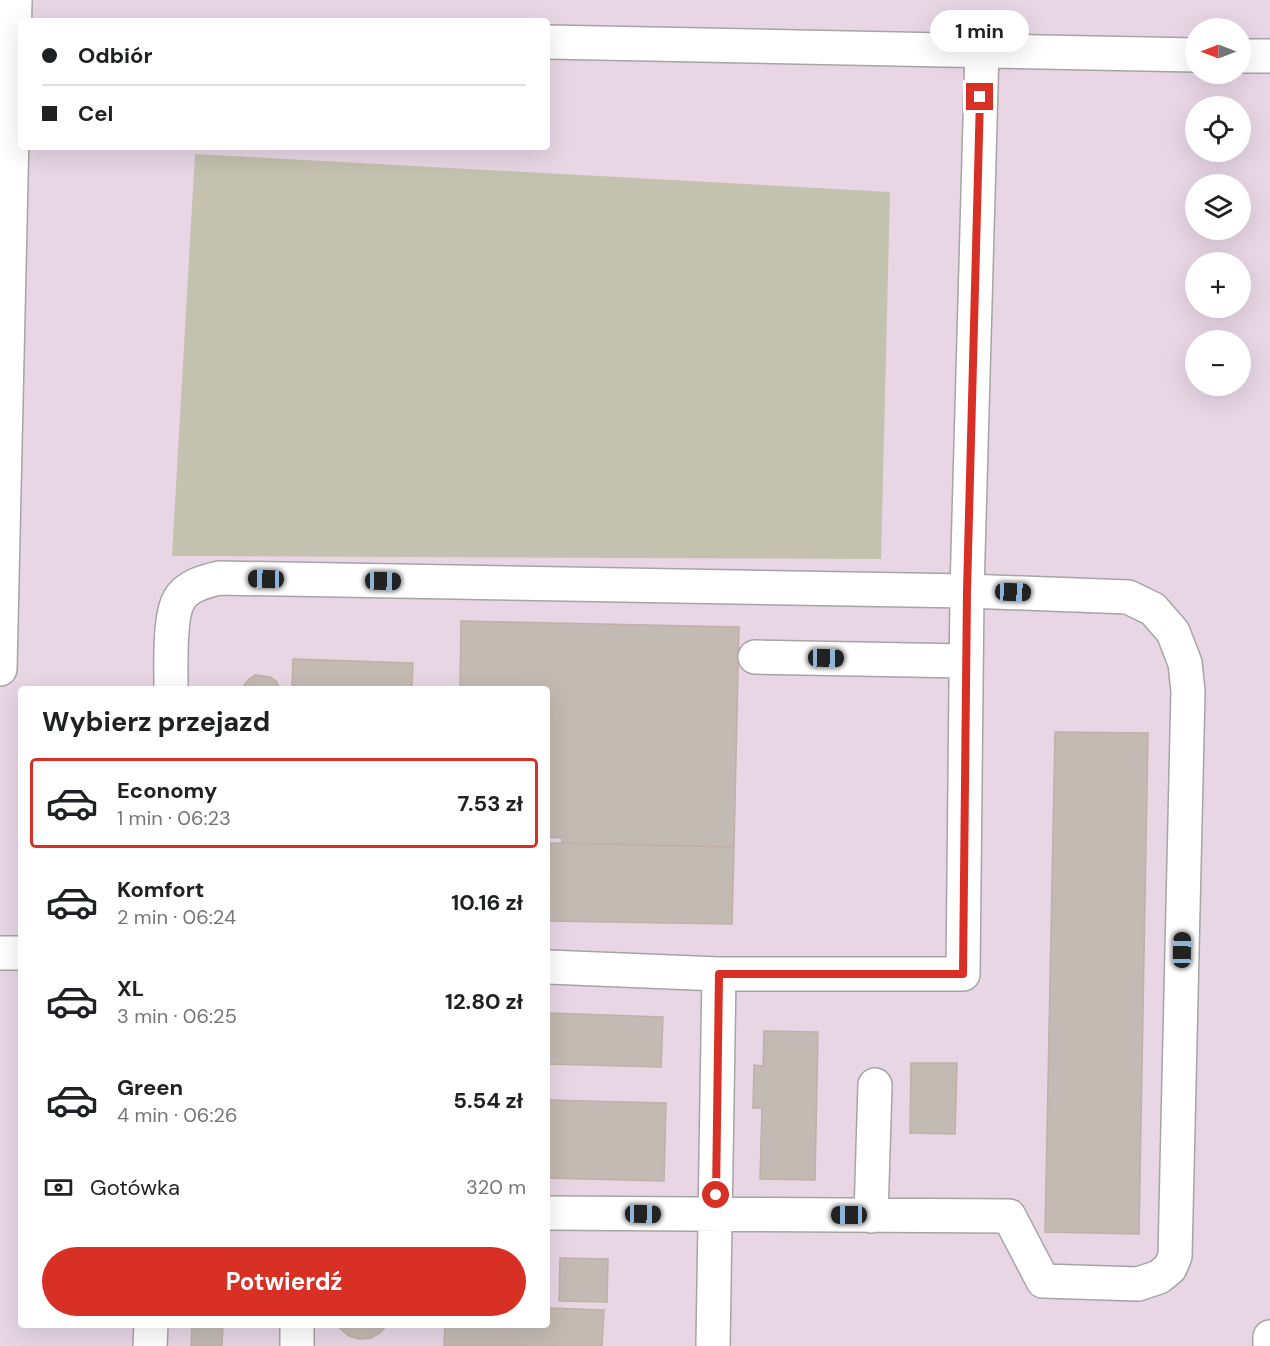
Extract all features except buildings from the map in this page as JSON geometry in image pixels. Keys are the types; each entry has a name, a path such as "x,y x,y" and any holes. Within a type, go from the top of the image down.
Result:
{"lane":[{"path":"0,669 12,23"},
{"path":"550,42 1185,55"},
{"path":"550,967 719,974 963,974 967,591 982,50"},
{"path":"1251,56 1270,56"},
{"path":"171,686 174,611 180,597 204,581 219,578 967,591 1128,597 1153,609 1173,632 1185,663 1188,692 1175,1256 1170,1268 1159,1277 1138,1284 1043,1281 1008,1216 550,1213"},
{"path":"756,657 966,661"},
{"path":"0,953 18,953"},
{"path":"712,1346 719,974"},
{"path":"871,1216 875,1085"},
{"path":"150,1346 151,1328"},
{"path":"297,1328 297,1346"},
{"path":"1270,1337 1270,1346"}],"shaded area":[{"path":"0,0 1270,0 1270,1346 0,1346"},
{"path":"195,154 890,192 881,559 172,556"}],"route":[{"path":"716,1195 719,974 963,974 967,591 980,97"}]}
